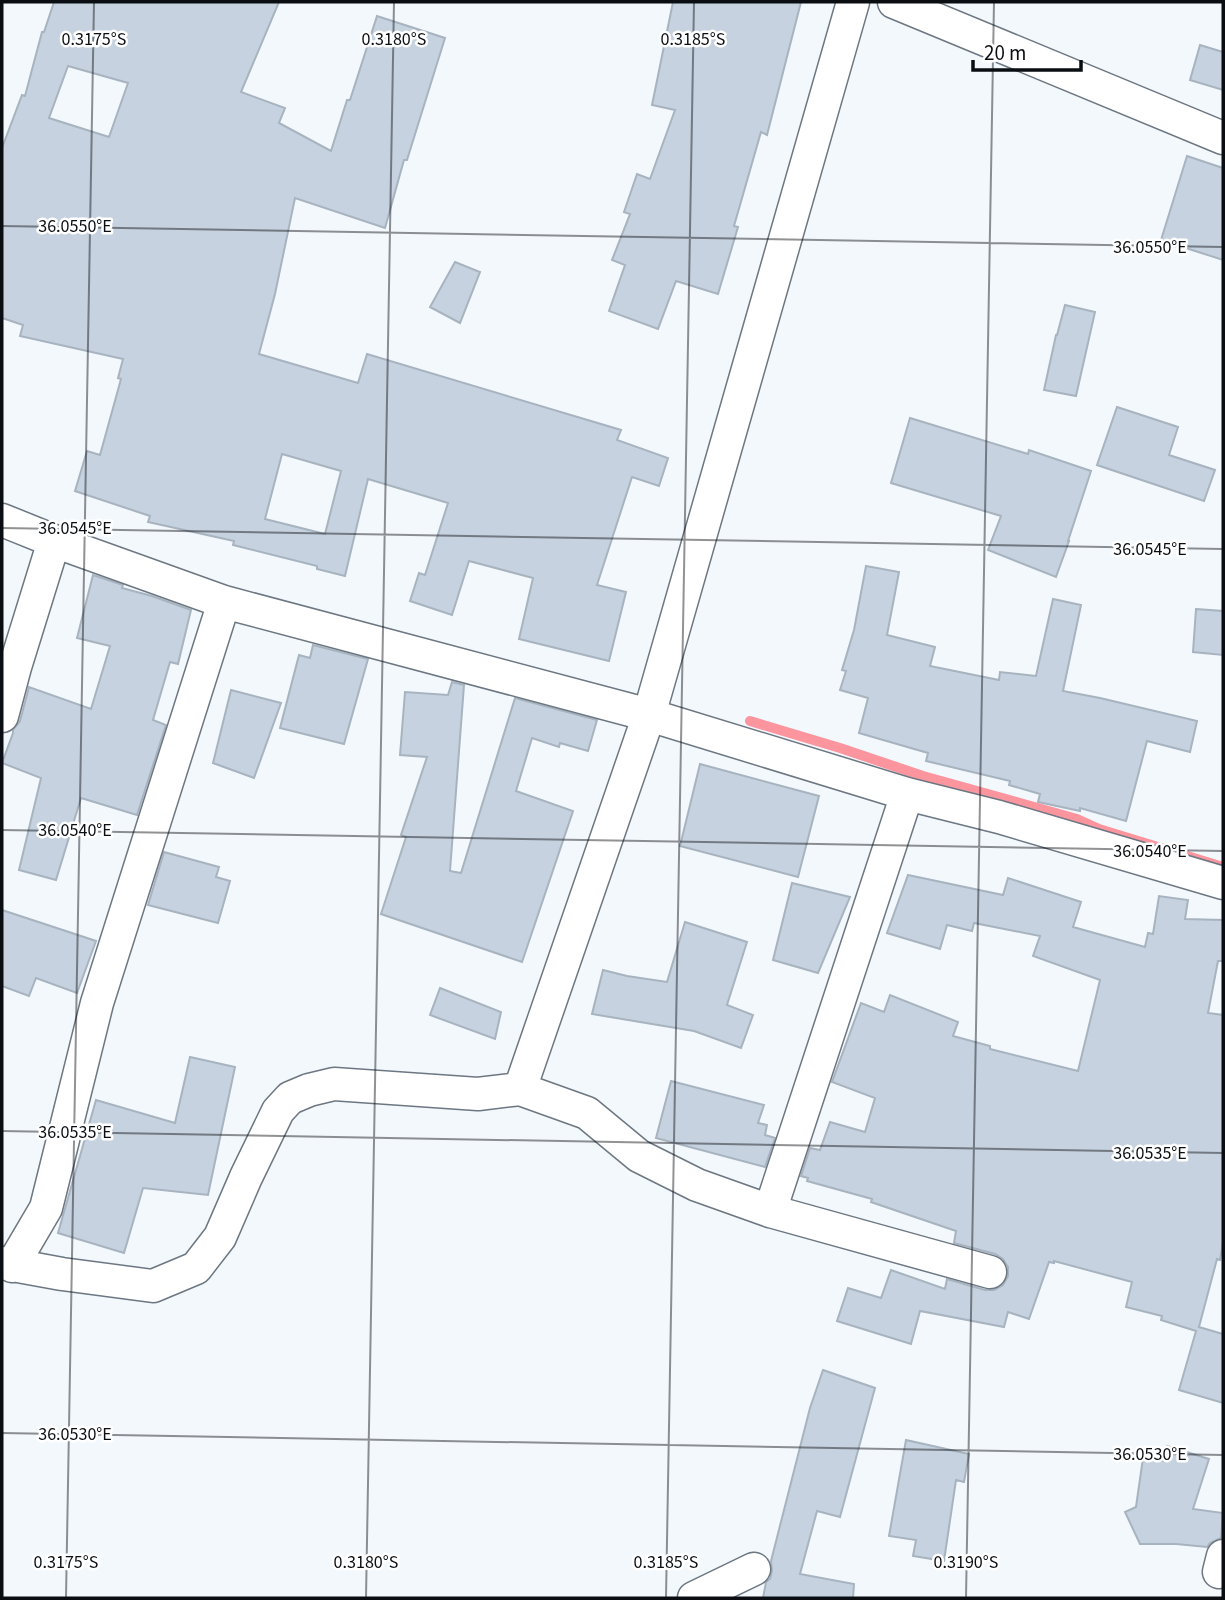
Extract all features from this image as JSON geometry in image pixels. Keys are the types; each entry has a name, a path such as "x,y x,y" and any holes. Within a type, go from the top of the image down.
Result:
{"street":[{"path":"520,1088 649,715 853,2"},
{"path":"894,2 1223,138"},
{"path":"2,520 225,602 649,715 907,794 999,817 1223,883"},
{"path":"2,716 54,541"},
{"path":"225,602 97,1003 46,1208 7,1264 153,1286 196,1268 220,1237 278,1111 290,1098 334,1083 478,1094 520,1088 587,1113 639,1156 697,1185 770,1211 990,1272"},
{"path":"770,1211 907,794"},
{"path":"694,1598 754,1569"}],"building":[{"path":"54,2 279,2 241,92 285,108 279,123 331,151 377,16 445,38 407,160 404,160 385,228 295,198 259,354 358,383 367,354 621,430 617,440 668,458 659,486 632,477 597,585 626,592 609,661 519,639 533,578 469,561 452,615 410,601 419,573 425,575 448,503 368,479 345,576 317,569 317,566 233,545 234,541 148,522 150,516 75,491 87,451 100,455 121,379 118,378 123,359 20,336 23,325 2,318 2,148 22,95 25,96","holes":["68,66 128,83 109,137 49,118","282,454 341,471 325,534 265,519"]},
{"path":"673,2 801,2 767,135 761,132 734,226 738,227 718,294 676,281 658,329 609,311 625,265 612,260 630,214 624,212 637,174 650,179 675,110 652,105"},
{"path":"1200,45 1223,52 1223,90 1190,80"},
{"path":"1187,156 1223,168 1223,260 1161,240"},
{"path":"455,262 480,272 460,323 430,307"},
{"path":"1065,305 1095,312 1076,396 1044,390"},
{"path":"1117,407 1178,427 1169,455 1215,470 1204,501 1097,465"},
{"path":"910,418 1028,454 1029,450 1091,471 1056,577 988,550 1001,516 891,483"},
{"path":"866,566 899,572 887,635 935,647 930,666 999,680 1000,672 1036,676 1053,599 1081,605 1063,691 1197,721 1190,752 1147,741 1126,821 1080,808 1080,811 1038,802 1040,794 1009,785 1010,781 926,761 928,753 859,733 868,698 840,690 846,671 842,670 854,630"},
{"path":"93,575 123,585 122,588 191,610 178,664 170,662 153,720 166,725 137,815 81,798 56,880 19,870 41,778 2,763 13,730 20,721 29,687 91,709 110,646 77,638"},
{"path":"1196,609 1223,611 1223,655 1193,652"},
{"path":"313,645 368,659 344,744 280,728 299,655 310,658"},
{"path":"452,682 464,685 450,871 461,873 515,698 597,720 588,751 560,743 559,747 532,738 516,791 573,811 522,962 381,914 406,837 401,835 427,757 400,755 405,692 448,695"},
{"path":"231,690 281,703 254,778 213,763"},
{"path":"700,764 819,796 798,877 680,846"},
{"path":"164,852 219,867 216,877 230,881 218,923 148,905"},
{"path":"908,875 1003,895 1008,878 1081,902 1073,927 1145,947 1148,933 1153,934 1159,896 1188,900 1185,919 1223,920 1223,961 1218,961 1208,1013 1223,1015 1223,1243 1199,1327 1223,1334 1223,1403 1179,1390 1196,1331 1161,1320 1162,1316 1126,1307 1132,1282 1054,1261 1049,1262 1029,1319 1008,1312 1004,1327 920,1311 911,1344 837,1321 848,1288 881,1298 891,1270 945,1289 947,1279 994,1290 1003,1285 1008,1276 1008,1267 1003,1259 995,1254 954,1243 956,1231 871,1202 872,1199 807,1181 808,1178 801,1176 810,1148 820,1150 830,1122 865,1132 875,1098 832,1082 861,1003 884,1012 890,995 958,1022 953,1036 990,1046 990,1049 1078,1071 1100,980 1033,956 1040,936 974,923 972,931 947,925 940,949 887,933"},
{"path":"792,883 850,897 818,973 773,960"},
{"path":"2,910 96,941 77,993 36,978 29,996 2,986"},
{"path":"685,922 747,942 727,1005 753,1015 741,1048 694,1031 592,1014 603,970 667,982"},
{"path":"440,988 501,1012 495,1039 430,1015"},
{"path":"190,1057 235,1067 208,1195 143,1188 124,1253 58,1233 96,1100 175,1123"},
{"path":"671,1081 764,1105 758,1123 767,1125 765,1135 775,1138 765,1167 656,1138"},
{"path":"823,1370 875,1388 840,1517 817,1511 800,1574 854,1584 853,1598 763,1598 766,1582 772,1571 771,1561 810,1408"},
{"path":"906,1440 969,1454 964,1482 956,1480 944,1561 913,1556 916,1540 889,1536"},
{"path":"1167,1446 1209,1459 1193,1509 1223,1513 1221,1538 1207,1547 1140,1544 1125,1512 1136,1507 1143,1458 1163,1461"}],"waterway":[{"path":"750,721 923,776 1077,819 1099,829 1223,867"}]}
